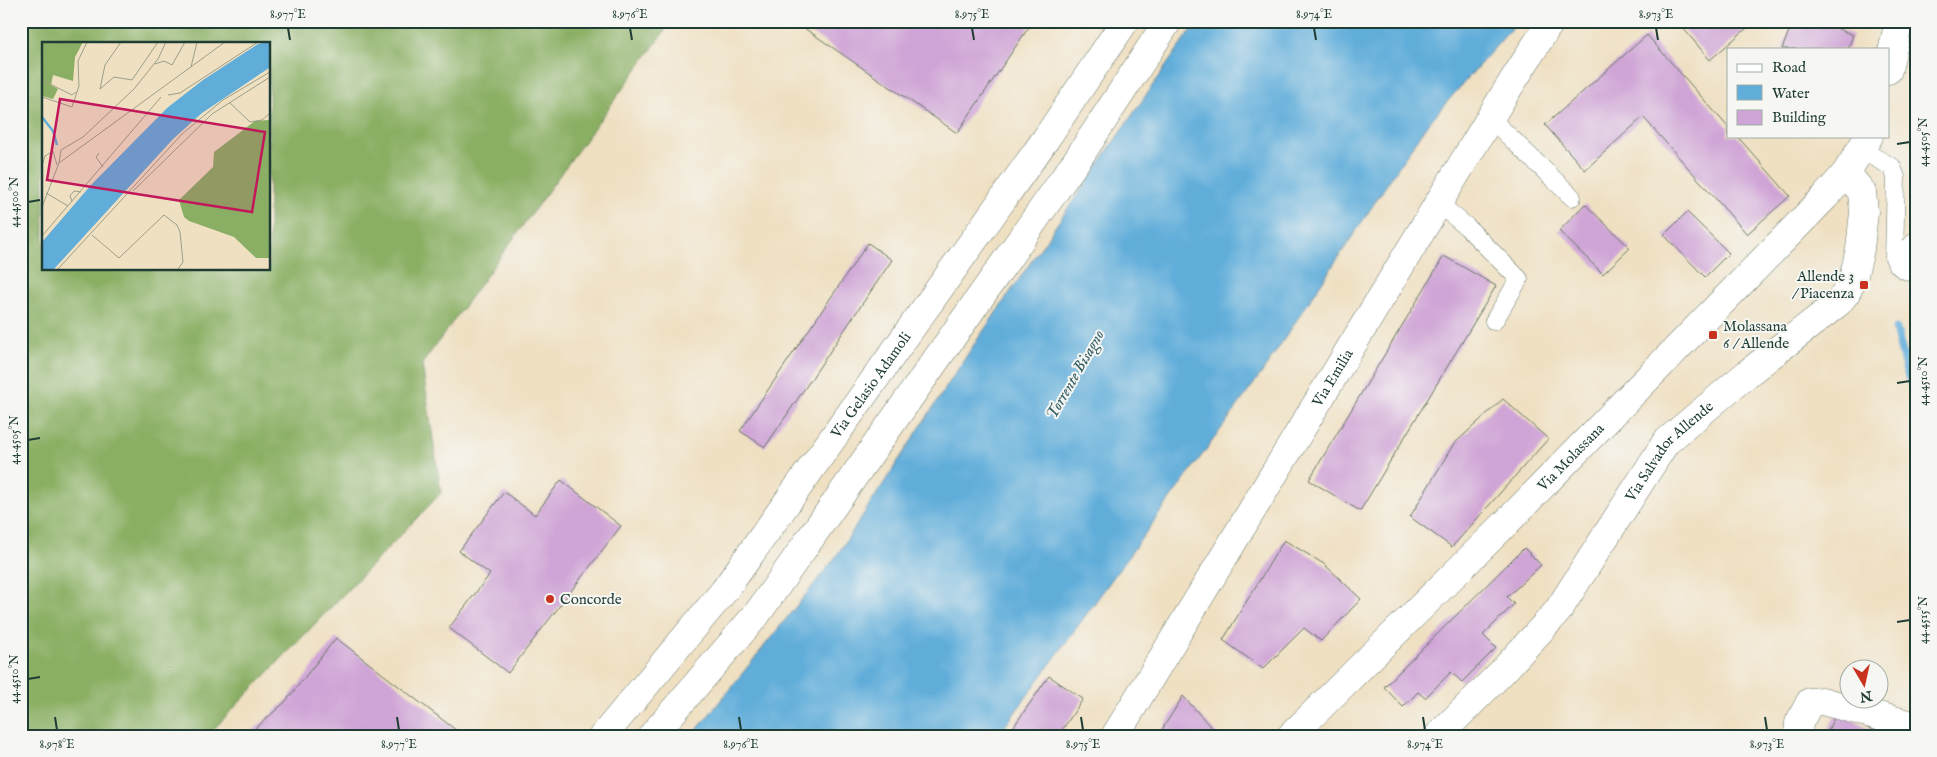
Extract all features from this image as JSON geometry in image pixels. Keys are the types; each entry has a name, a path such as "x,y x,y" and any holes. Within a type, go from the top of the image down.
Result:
{"main road":[{"name":"Via Gelasio Adamoli","path":"603,736 724,591 1045,140 1125,21"},
{"path":"652,736 756,614 1079,157 1168,21"},
{"name":"Via Emilia","path":"1115,736 1438,202 1551,21"},
{"path":"1890,60 1898,21"},
{"name":"Via Molassana","path":"1291,736 1505,524 1825,197 1846,173 1865,143"},
{"name":"Via Salvador Allende","path":"1438,736 1502,672 1557,612 1666,442 1748,373 1838,303 1846,293 1856,266 1864,212 1862,192 1846,173"},
{"path":"1798,736 1798,723 1810,702 1822,701 1916,726"}],"lane":[{"path":"1490,118 1572,197"},
{"path":"1865,143 1892,167 1895,172 1894,258 1908,268 1916,240"},
{"path":"1438,202 1467,227 1519,279 1494,321"}],"green space":[{"path":"21,21 672,21 422,364 441,493 207,736 21,736"}],"water":[{"name":"Torrente Bisagno","path":"1197,21 1518,21 1425,127 1261,374 998,736 692,736 835,558 973,346"}],"building":[{"path":"794,21 1033,21 957,133"},
{"path":"1677,21 1755,21 1710,60"},
{"path":"1793,21 1819,21 1853,35 1848,48 1782,48"},
{"path":"1647,35 1727,126 1727,138 1739,138 1790,196 1747,234 1643,117 1585,170 1545,125"},
{"path":"1585,204 1630,248 1603,274 1559,231"},
{"path":"1687,212 1729,253 1705,277 1664,235"},
{"path":"868,243 892,260 765,447 740,431"},
{"path":"1444,256 1496,286 1360,511 1309,480"},
{"path":"1503,399 1548,439 1452,547 1410,517 1453,445"},
{"path":"561,480 621,526 508,673 449,628 490,574 459,551 504,492 535,515"},
{"path":"1284,540 1324,564 1361,599 1321,641 1304,628 1263,669 1223,640"},
{"path":"1524,548 1541,565 1507,597 1514,604 1483,635 1496,648 1462,682 1451,672 1425,698 1418,692 1403,707 1384,687"},
{"path":"336,638 461,734 460,736 247,736 285,702"},
{"path":"1049,676 1083,699 1058,736 1007,736"},
{"path":"1183,696 1219,736 1158,736"},
{"path":"1837,712 1883,736 1825,736"}],"waterway":[{"path":"1896,329 1906,368 1916,396"}],"place":[{"name":"Allende 3 / Piacenza","path":"1864,285"},
{"name":"Molassana 6 / Allende","path":"1713,335"},
{"name":"Concorde","path":"550,599"}]}
